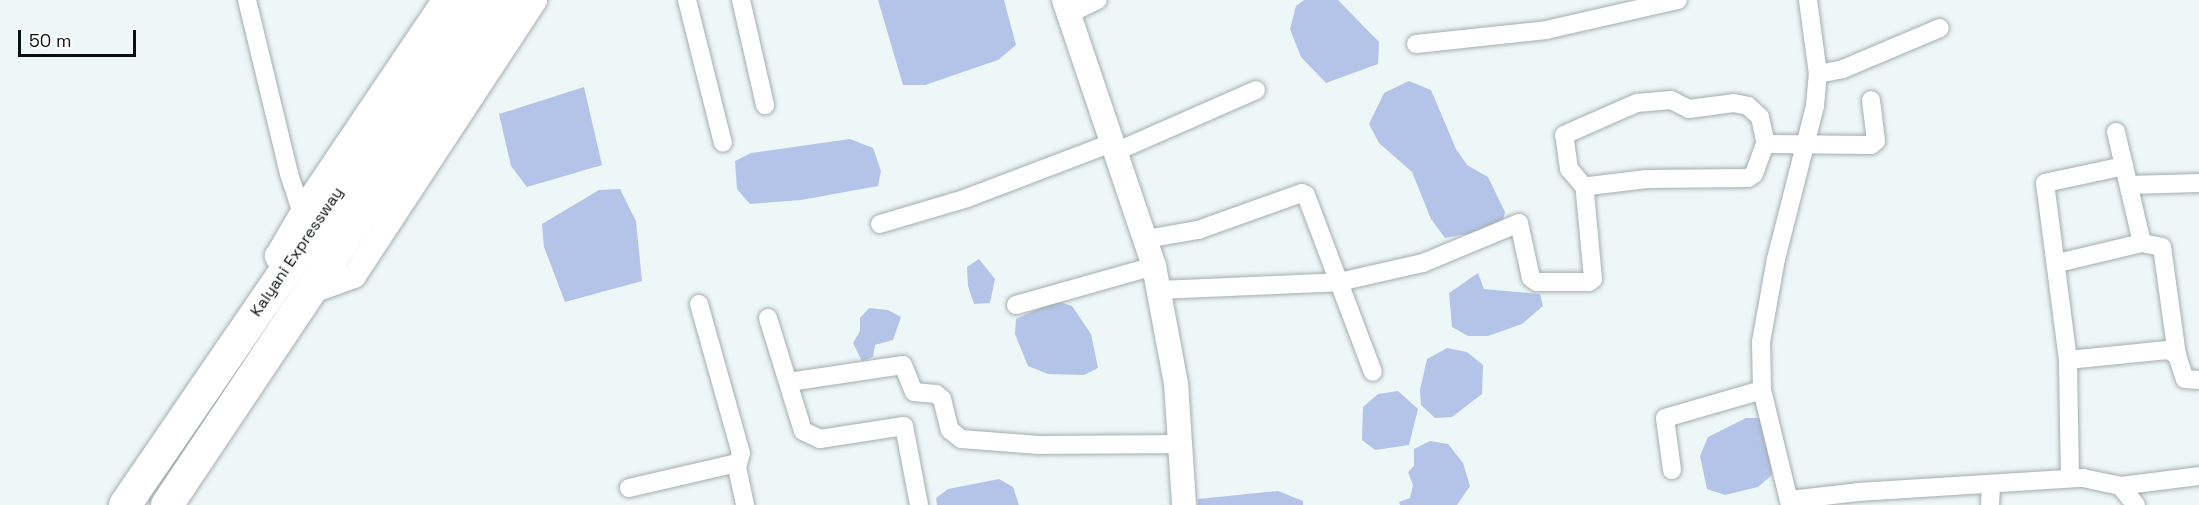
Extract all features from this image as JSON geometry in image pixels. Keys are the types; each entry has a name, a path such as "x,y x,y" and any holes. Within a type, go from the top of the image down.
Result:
{"highway":[{"name":"Kalyani Expressway","path":"125,505 471,0"},
{"name":"Kalyani Expressway","path":"167,505 505,0"}],"street":[{"path":"247,0 289,174 302,213"},
{"path":"284,270 277,256 302,213 444,0"},
{"path":"310,292 354,276 535,0"},
{"path":"687,0 723,143"},
{"path":"741,0 765,105"},
{"path":"1098,0 1067,7 1154,267 1176,383 1184,505"},
{"path":"1416,44 1533,32 1678,0"},
{"path":"1808,0 1818,74 1806,147 1764,320 1762,390 1790,503 1858,492 2070,478 2095,479 2120,486 2199,476"},
{"path":"1818,74 1843,69 1940,28"},
{"path":"880,224 967,198 1113,147 1256,90"},
{"path":"1159,290 1339,282 1423,263 1519,223 1531,278 1537,282 1588,282 1593,279 1593,242 1586,189 1569,169 1564,135 1637,103 1671,100 1689,109 1734,103 1748,106 1760,117 1766,145 1754,174 1748,178 1647,179 1604,182 1586,189"},
{"path":"1766,145 1806,147 1874,143 1871,100"},
{"path":"2116,132 2142,243"},
{"path":"2070,478 2068,360 2047,181 2124,166"},
{"path":"2129,185 2199,183"},
{"path":"1146,239 1198,230 1302,193 1306,195 1373,372"},
{"path":"2058,263 2142,243 2162,247 2177,355 2185,379 2199,380"},
{"path":"1016,305 1154,267"},
{"path":"699,304 741,453 737,463 745,505"},
{"path":"768,318 803,431 815,438 904,426 919,505"},
{"path":"2068,360 2168,350 2177,355"},
{"path":"789,382 903,364 914,392 936,394 942,399 950,430 961,439 1039,445 1179,444"},
{"path":"1672,470 1664,419 1762,390"},
{"path":"629,488 737,463"},
{"path":"1990,485 1990,505"},
{"path":"2120,486 2136,505"}],"water":[{"path":"878,0 1004,0 1016,45 998,60 925,85 903,85"},
{"path":"1304,0 1338,0 1379,42 1378,64 1326,83 1301,57 1290,29 1296,6"},
{"path":"1409,81 1431,90 1456,149 1467,165 1488,177 1505,212 1501,228 1445,238 1431,219 1412,172 1379,143 1369,124 1384,93"},
{"path":"584,87 602,165 527,187 511,166 499,114"},
{"path":"850,139 873,148 881,171 878,186 801,200 750,204 737,189 735,161 751,153"},
{"path":"620,189 636,221 642,281 565,302 544,247 542,224 599,190"},
{"path":"979,259 995,279 990,303 974,304 968,286 967,267"},
{"path":"1478,273 1484,289 1540,294 1543,306 1522,324 1488,336 1468,336 1452,327 1449,293"},
{"path":"1056,301 1072,306 1091,334 1098,368 1084,375 1048,374 1028,366 1015,334 1016,319"},
{"path":"869,308 888,310 901,317 893,340 875,345 873,357 862,361 853,343 860,331 860,318"},
{"path":"1447,348 1467,352 1483,365 1482,394 1452,417 1435,418 1421,405 1420,390 1427,359"},
{"path":"1398,391 1418,409 1409,445 1375,450 1362,440 1363,407 1378,394"},
{"path":"1746,418 1761,418 1772,444 1772,475 1758,487 1725,495 1707,489 1700,456 1708,437"},
{"path":"1430,441 1448,444 1463,463 1470,486 1457,505 1400,505 1399,502 1410,498 1413,485 1408,472 1414,466 1414,449"},
{"path":"999,479 1013,487 1019,505 937,505 936,498 948,489"},
{"path":"1278,491 1303,501 1303,505 1198,505 1198,499"}]}
